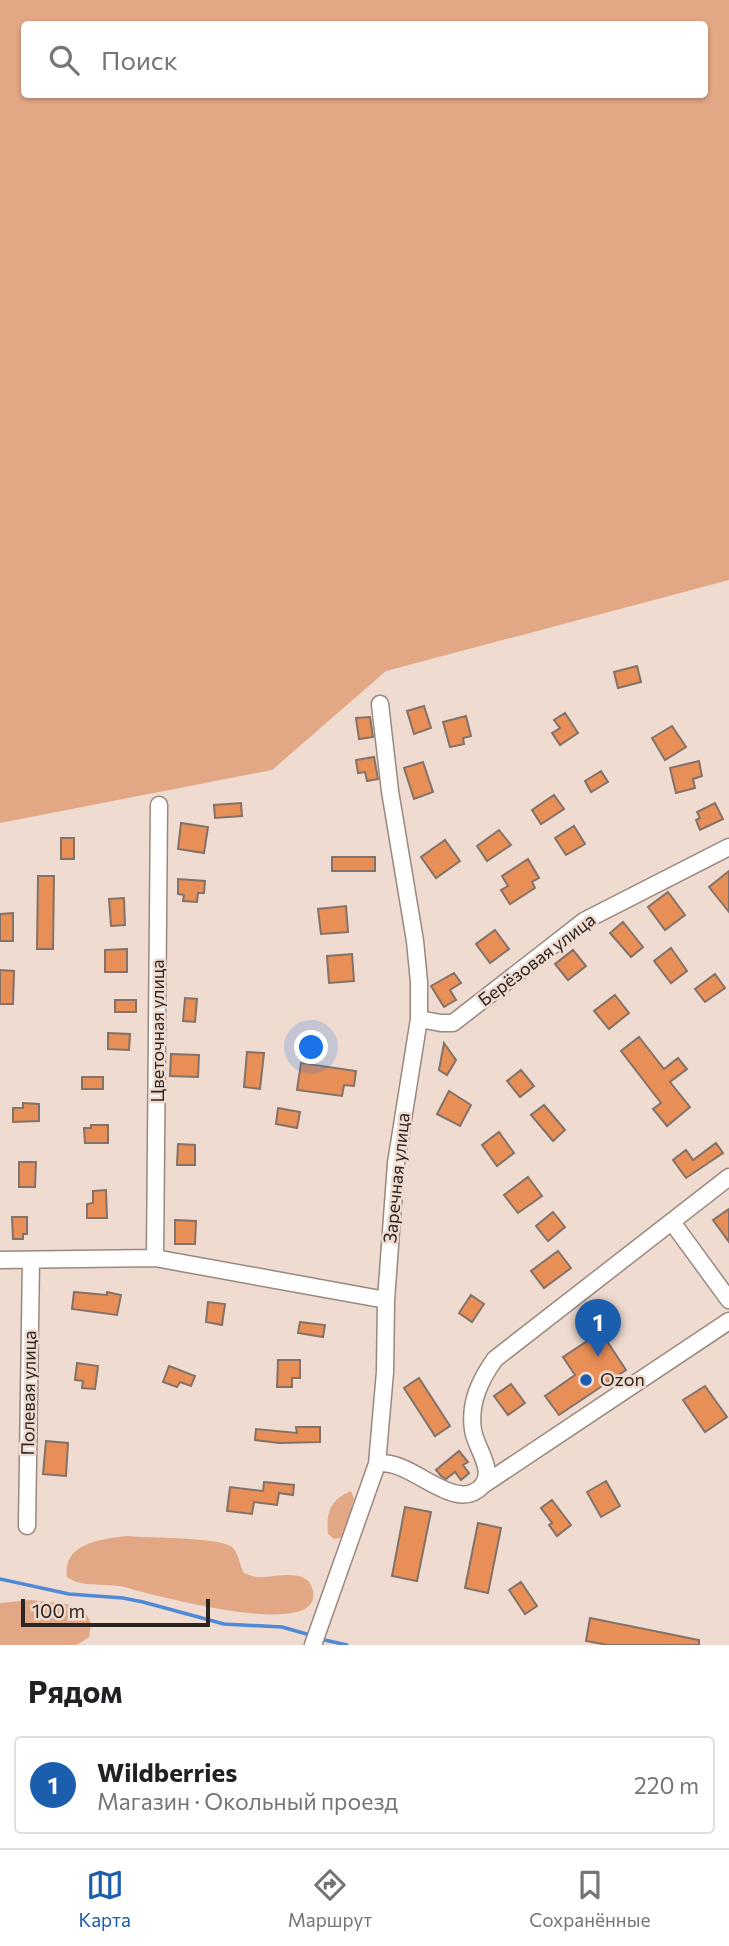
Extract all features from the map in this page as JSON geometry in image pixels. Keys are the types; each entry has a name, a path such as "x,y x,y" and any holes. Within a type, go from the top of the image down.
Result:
{"street":[{"name":"Заречная улица","path":"313,1645 377,1464 385,1372 386,1300 396,1163 419,1018 415,941 390,791 380,704"},
{"name":"Цветочная улица","path":"155,1258 159,805"},
{"name":"Берёзовая улица","path":"419,1018 453,1023 584,921 729,847"},
{"path":"483,1485 487,1474 486,1466 473,1432 472,1415 476,1393 483,1376 495,1359 729,1177"},
{"path":"671,1222 729,1300"},
{"path":"0,1260 155,1258 386,1300"},
{"name":"Полевая улица","path":"27,1526 30,1260"},
{"path":"377,1464 384,1462 396,1465 443,1490 473,1492 729,1321"}],"shaded area":[{"path":"0,0 729,0 729,580 386,671 272,770 0,823"},
{"path":"351,1491 354,1499 346,1528 340,1538 334,1539 328,1534 329,1513 338,1498"},
{"path":"127,1536 225,1544 232,1547 238,1556 244,1573 258,1577 291,1575 304,1578 312,1588 310,1605 294,1613 234,1611 124,1587 80,1583 67,1577 67,1566 77,1550 96,1541"},
{"path":"31,1600 66,1604 84,1610 91,1623 89,1637 77,1645 0,1645 0,1603"}],"building":[{"path":"637,666 641,682 618,688 614,672"},
{"path":"424,706 431,728 414,734 407,711"},
{"path":"565,713 578,733 560,745 552,733 560,728 554,720"},
{"path":"466,716 471,736 463,738 464,744 450,747 443,722"},
{"path":"370,717 373,737 359,739 356,718"},
{"path":"672,726 686,747 665,760 652,738"},
{"path":"374,757 378,779 367,781 365,772 358,773 356,760"},
{"path":"699,761 702,776 693,779 695,788 676,793 670,768"},
{"path":"423,762 433,792 414,799 404,768"},
{"path":"601,771 608,782 591,792 585,781"},
{"path":"554,795 564,809 541,824 532,810"},
{"path":"241,803 242,816 215,818 214,805"},
{"path":"715,803 723,819 700,830 696,820 700,818 697,812"},
{"path":"181,823 208,827 204,853 178,849"},
{"path":"574,826 585,844 566,855 555,838"},
{"path":"499,830 511,845 487,861 477,846"},
{"path":"61,838 74,838 74,859 61,859"},
{"path":"445,840 460,861 436,878 421,857"},
{"path":"332,857 375,857 375,871 332,871"},
{"path":"528,859 539,878 532,882 535,888 510,904 501,890 508,886 502,876"},
{"path":"729,871 729,912 709,887"},
{"path":"38,876 54,876 53,949 37,949"},
{"path":"178,879 205,881 204,893 198,893 197,902 183,901 184,895 178,894"},
{"path":"668,892 685,915 665,930 648,907"},
{"path":"124,898 125,925 111,926 109,899"},
{"path":"346,906 348,932 321,934 318,909"},
{"path":"13,913 13,941 0,941 0,914"},
{"path":"623,922 643,947 631,957 610,933"},
{"path":"495,930 509,949 490,963 476,944"},
{"path":"671,948 687,971 671,983 654,961"},
{"path":"127,949 127,972 105,972 105,950"},
{"path":"573,950 586,966 568,980 555,964"},
{"path":"352,954 354,981 329,983 327,956"},
{"path":"0,970 14,971 13,1004 0,1004"},
{"path":"454,973 461,983 450,990 456,1000 444,1007 431,986"},
{"path":"715,974 725,988 705,1002 695,989"},
{"path":"615,995 629,1013 609,1029 594,1011"},
{"path":"185,998 197,999 195,1022 183,1021"},
{"path":"115,1000 136,1000 136,1012 115,1012"},
{"path":"108,1033 130,1034 129,1050 108,1049"},
{"path":"639,1037 664,1069 678,1058 687,1069 670,1082 690,1107 667,1126 653,1109 661,1103 621,1051"},
{"path":"444,1043 456,1060 447,1075 439,1070"},
{"path":"247,1052 264,1053 260,1089 244,1087"},
{"path":"171,1054 199,1055 198,1077 170,1076"},
{"path":"301,1063 356,1071 354,1086 344,1085 342,1096 297,1090"},
{"path":"521,1070 534,1086 520,1097 507,1081"},
{"path":"82,1077 103,1077 103,1089 82,1089"},
{"path":"449,1091 471,1105 460,1126 437,1114"},
{"path":"23,1103 39,1104 39,1121 13,1122 13,1108 23,1108"},
{"path":"544,1105 565,1130 553,1141 531,1115"},
{"path":"278,1108 300,1112 297,1128 276,1124"},
{"path":"91,1125 108,1125 108,1143 85,1143 84,1128 91,1128"},
{"path":"499,1132 514,1153 497,1166 482,1145"},
{"path":"716,1143 723,1153 686,1178 673,1160 686,1150 693,1160"},
{"path":"178,1144 195,1145 195,1165 177,1165"},
{"path":"19,1162 36,1162 35,1187 19,1187"},
{"path":"528,1177 542,1196 518,1213 504,1195"},
{"path":"106,1190 107,1218 87,1218 87,1204 93,1203 93,1191"},
{"path":"729,1209 729,1242 713,1220"},
{"path":"553,1212 565,1227 548,1241 536,1226"},
{"path":"12,1217 27,1217 27,1234 23,1234 23,1239 13,1239"},
{"path":"175,1220 196,1221 195,1244 175,1244"},
{"path":"558,1251 571,1268 544,1288 531,1271"},
{"path":"74,1292 107,1295 107,1292 121,1295 117,1315 72,1309"},
{"path":"471,1295 484,1304 472,1322 459,1313"},
{"path":"208,1302 225,1304 222,1325 206,1322"},
{"path":"300,1322 325,1325 323,1337 298,1333"},
{"path":"601,1332 626,1370 559,1415 545,1396 575,1375 563,1357"},
{"path":"278,1360 300,1360 300,1378 292,1378 292,1387 277,1387"},
{"path":"77,1363 98,1366 95,1389 82,1388 83,1381 75,1380"},
{"path":"169,1366 195,1376 191,1386 180,1382 177,1387 163,1382"},
{"path":"419,1378 450,1426 435,1436 404,1388"},
{"path":"511,1384 525,1403 508,1415 494,1396"},
{"path":"705,1386 727,1417 705,1432 683,1400"},
{"path":"296,1427 320,1427 320,1442 279,1443 255,1440 256,1429 297,1433"},
{"path":"46,1441 68,1443 66,1476 43,1474"},
{"path":"459,1451 468,1462 463,1465 469,1473 461,1480 455,1472 446,1479 436,1470"},
{"path":"606,1481 620,1506 601,1517 587,1492"},
{"path":"264,1482 294,1485 293,1495 279,1493 277,1505 254,1502 252,1514 227,1511 230,1487 263,1491"},
{"path":"552,1500 571,1525 557,1536 549,1525 552,1523 541,1508"},
{"path":"405,1507 431,1512 417,1581 392,1576"},
{"path":"478,1523 501,1528 488,1593 465,1588"},
{"path":"521,1582 537,1606 525,1614 509,1590"},
{"path":"590,1618 699,1640 699,1645 608,1645 586,1641"}],"waterway":[{"path":"0,1579 69,1594 143,1602 224,1624 282,1627 310,1635"},
{"path":"320,1639 347,1645"}],"place":[{"name":"Wildberries","path":"598,1357"},
{"name":"Ozon","path":"586,1380"}]}
